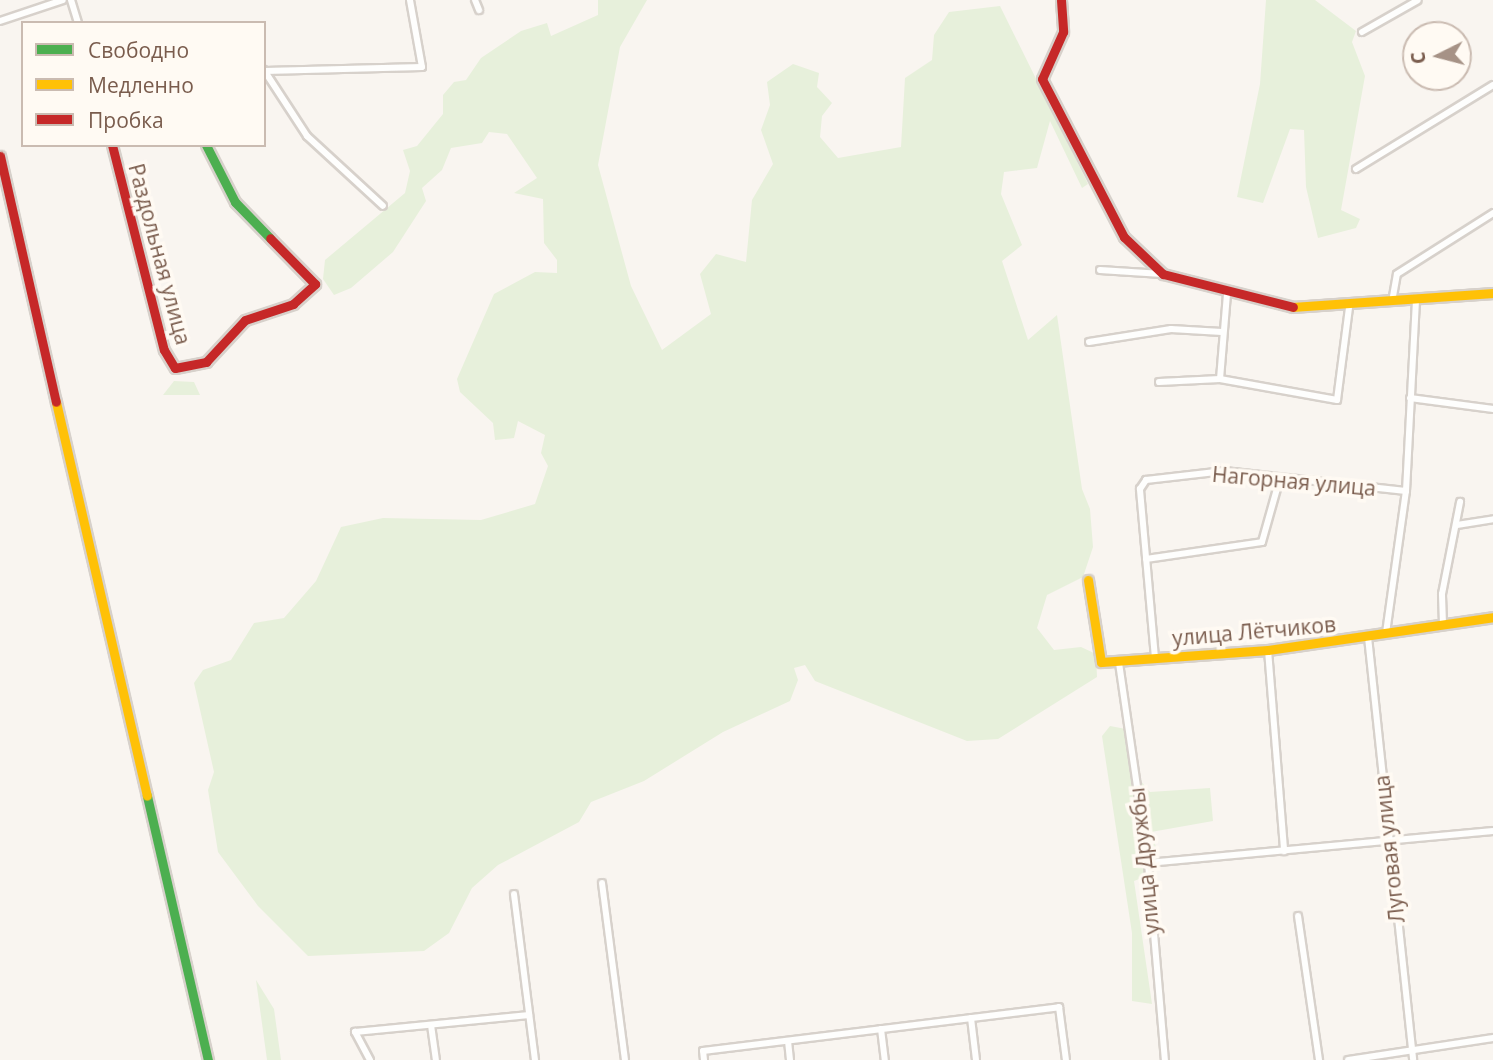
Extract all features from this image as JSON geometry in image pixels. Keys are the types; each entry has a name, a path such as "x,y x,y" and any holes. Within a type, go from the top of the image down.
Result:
{"street":[{"path":"0,21 63,0"},
{"path":"71,0 77,21"},
{"path":"266,70 422,67 410,0"},
{"path":"475,0 479,10"},
{"path":"1061,0 1063,32 1042,79 1124,237 1163,274"},
{"path":"1362,32 1419,0"},
{"path":"266,72 307,136 383,206"},
{"path":"1356,169 1493,85"},
{"name":"Раздольная улица","path":"113,147 164,350 175,368 189,370 206,362 245,320 293,304 315,284 235,202 207,147"},
{"path":"0,156 208,1060"},
{"path":"1391,304 1397,274 1493,213"},
{"path":"1100,270 1163,274 1227,293 1291,307 1416,303 1493,293"},
{"path":"1220,379 1227,293"},
{"path":"1386,633 1406,491 1416,303"},
{"path":"1159,382 1220,379 1337,400 1349,307"},
{"path":"1089,342 1171,329 1222,332"},
{"path":"1410,398 1493,409"},
{"name":"Нагорная улица","path":"1146,559 1141,483 1224,471 1406,491"},
{"path":"1155,658 1146,559 1262,542 1280,478"},
{"path":"1443,624 1442,594 1460,502"},
{"path":"1457,525 1493,519"},
{"path":"1088,580 1101,662 1119,663"},
{"name":"улица Лётчиков","path":"1119,663 1268,650 1493,617"},
{"name":"Луговая улица","path":"1368,637 1387,841 1413,1060"},
{"path":"1268,650 1284,851"},
{"name":"улица Дружбы","path":"1119,663 1148,863 1165,1060"},
{"path":"1148,863 1493,831"},
{"path":"602,883 625,1060"},
{"path":"514,894 535,1060"},
{"path":"1298,916 1319,1060"},
{"path":"704,1060 703,1051 1059,1007 1066,1060"},
{"path":"370,1060 355,1032 529,1015"},
{"path":"971,1018 976,1060"},
{"path":"431,1025 436,1060"},
{"path":"881,1029 885,1060"},
{"path":"1348,1060 1493,1038"},
{"path":"788,1041 790,1060"}],"green space":[{"path":"598,0 647,0 620,47 598,165 631,286 662,350 711,314 700,274 716,254 746,262 752,200 773,164 761,130 770,105 767,82 793,64 819,73 817,87 832,103 822,116 820,137 838,158 901,147 905,78 932,60 934,35 949,12 1000,6 1088,184 1082,188 1050,121 1037,168 1004,172 1001,194 1022,245 1002,261 1028,340 1057,315 1082,489 1090,509 1093,547 1083,577 1047,595 1037,628 1054,650 1081,647 1096,654 1097,677 998,739 967,741 815,681 805,665 794,668 798,680 790,701 723,732 644,781 591,802 579,822 498,865 472,888 449,933 424,951 308,956 258,906 218,852 208,790 214,772 194,683 203,670 231,660 254,623 284,618 316,581 341,527 383,518 481,520 535,504 548,466 541,453 545,435 518,421 514,438 495,440 493,423 460,392 457,379 494,294 535,272 557,273 557,260 544,243 543,199 514,193 537,178 507,134 489,132 482,143 451,148 442,170 422,188 426,201 393,252 351,288 334,295 323,279 325,260 405,193 410,171 403,150 417,146 443,114 443,95 454,82 466,80 481,58 521,31 547,23 551,36 598,15"},
{"path":"1266,0 1315,0 1356,31 1352,42 1365,76 1341,210 1360,219 1356,228 1318,238 1306,187 1304,130 1290,129 1263,203 1237,197 1260,84"},
{"path":"174,381 194,382 200,395 163,395"},
{"path":"1110,726 1131,730 1140,780 1150,792 1210,788 1213,821 1151,832 1158,853 1152,874 1134,881 1152,1004 1132,1001 1132,933 1102,736"},
{"path":"256,980 274,1009 281,1060 267,1060"}],"traffic: fast":[{"path":"207,147 235,202 270,238"},
{"path":"147,796 208,1060"}],"traffic: slow":[{"path":"1293,307 1493,293"},
{"path":"56,402 147,796"},
{"path":"1088,580 1101,662 1268,650 1493,617"}],"traffic: jam":[{"path":"1061,0 1063,32 1042,79 1124,237 1163,274 1293,307"},
{"path":"113,147 164,350 175,368 206,362 245,320 293,304 315,284 270,238"},
{"path":"0,156 56,402"}]}
